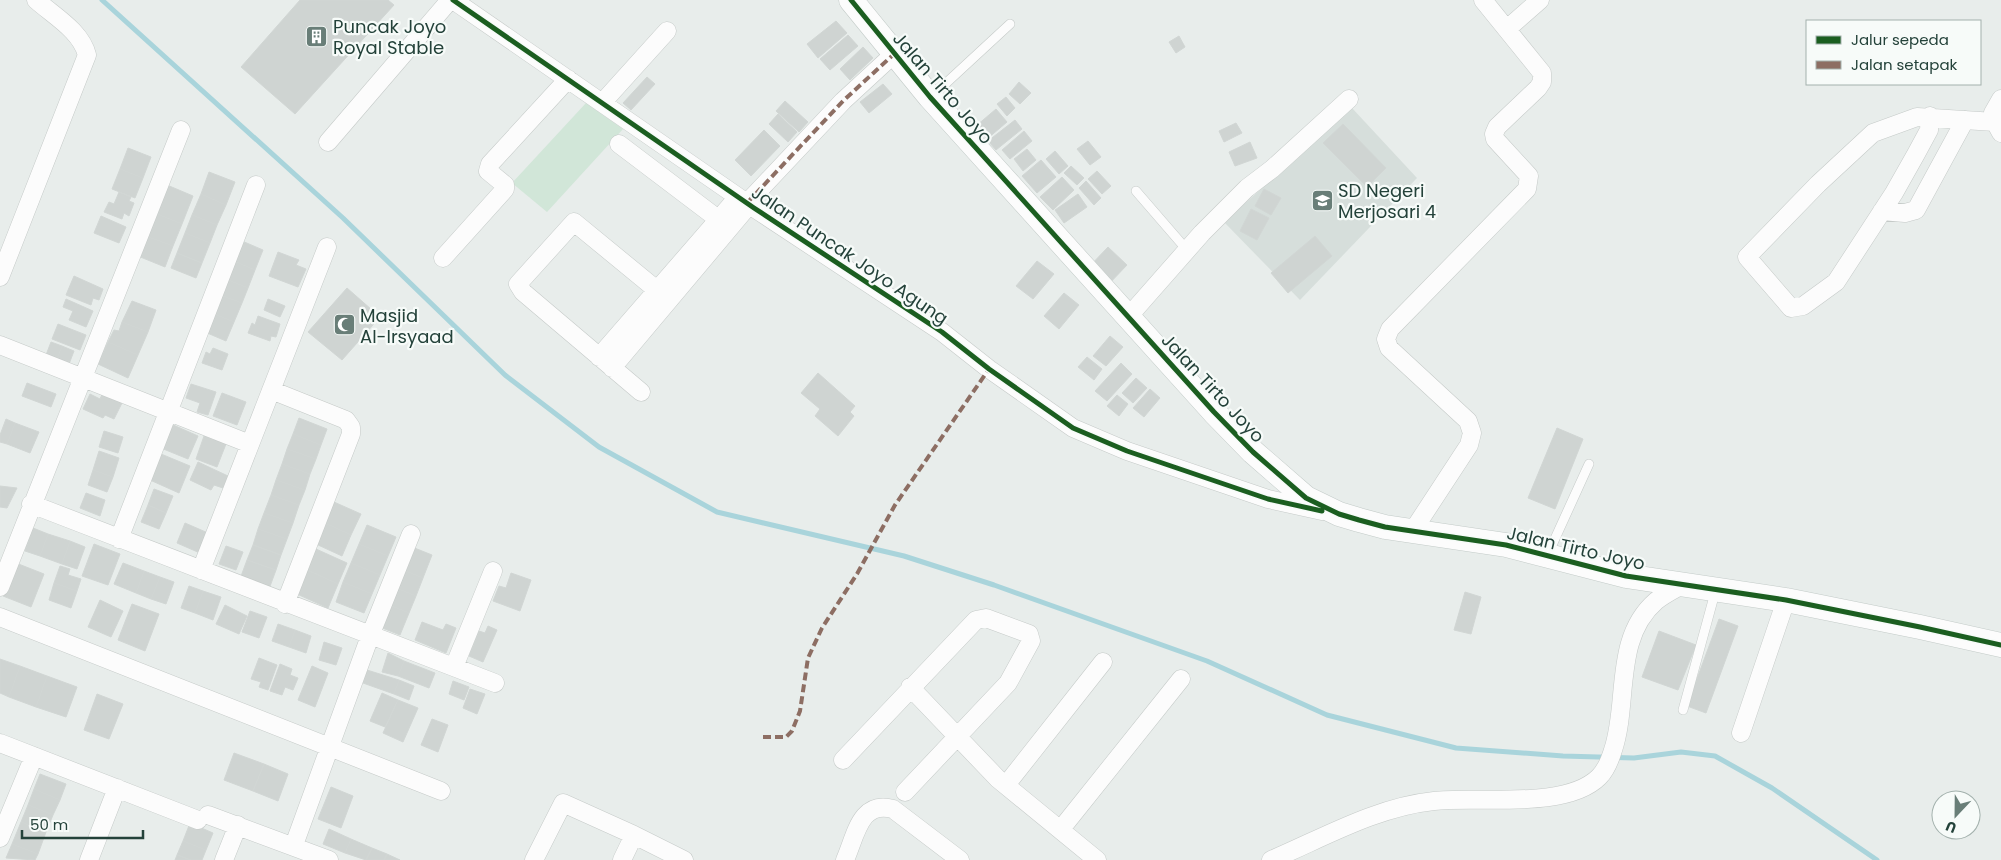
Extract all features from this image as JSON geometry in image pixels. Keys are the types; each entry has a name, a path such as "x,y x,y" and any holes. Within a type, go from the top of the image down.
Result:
{"street":[{"path":"0,277 5,249 87,55 84,44 75,34 36,0"},
{"path":"328,142 452,0"},
{"name":"Jalan Puncak Joyo Agung","path":"452,0 745,202 942,332 988,369 1073,428 1127,451 1268,499 1339,514"},
{"name":"Jalan Tirto Joyo","path":"851,0 930,97 1253,452 1306,498 1339,514 1385,527 1506,545 1548,554 1626,576 1786,600 1920,626 2001,646"},
{"path":"1412,532 1469,446 1472,433 1468,421 1389,348 1386,339 1390,329 1527,189 1529,183 1529,176 1495,140 1494,134 1497,128 1538,88 1542,82 1542,73 1483,0"},
{"path":"1507,29 1540,0"},
{"path":"602,103 667,31"},
{"path":"606,362 745,202 843,101 894,54"},
{"path":"442,258 505,189 505,185 488,171 490,164 568,79"},
{"path":"1129,316 1247,188 1272,169 1349,99"},
{"path":"1998,128 1992,113 2001,99"},
{"path":"1930,116 1929,130 1882,210 1836,282 1803,306 1791,308 1747,257 1818,184 1873,133 1917,117 1930,116 1965,120 1998,128"},
{"path":"1882,210 1905,213 1916,210 1965,120"},
{"path":"0,587 31,504 84,378 181,130"},
{"path":"619,144 718,219"},
{"path":"119,539 256,184"},
{"path":"664,295 718,219 745,202"},
{"path":"641,392 519,288 518,284 570,224 577,222 664,295"},
{"path":"201,570 327,247"},
{"path":"0,345 250,444"},
{"path":"271,390 346,420 351,427 351,434 286,604"},
{"path":"31,504 286,604 495,683"},
{"path":"299,852 331,747 370,636 411,534"},
{"path":"454,667 493,572"},
{"path":"1271,860 1392,809 1433,801 1562,795 1586,786 1599,777 1606,767 1618,737 1622,684 1633,636 1649,608 1657,600 1682,585"},
{"path":"1742,733 1786,600"},
{"path":"0,617 441,791"},
{"path":"843,760 910,687 976,620 986,618 1028,634 1031,641 1008,683 905,792"},
{"path":"1006,785 1103,662"},
{"path":"1061,829 1181,679"},
{"path":"910,687 1006,785 1097,860"},
{"path":"0,743 117,788 203,818 238,825 299,852 329,860"},
{"path":"0,838 34,756"},
{"path":"89,860 117,788"},
{"path":"534,860 563,803 684,860"},
{"path":"845,860 866,812 884,806 893,809 960,860"},
{"path":"224,860 238,825"},
{"path":"622,860 634,835"}],"lane":[{"path":"930,97 1010,24"},
{"path":"1136,191 1188,250"},
{"path":"1548,554 1589,464"},
{"path":"1682,710 1716,589"}],"shaded area":[{"name":"SD Negeri Merjosari 4","path":"1352,108 1417,178 1300,300 1224,222"}],"green space":[{"path":"586,103 623,129 547,212 512,183"}],"building":[{"name":"Puncak Joyo Royal Stable","path":"300,0 388,0 394,5 295,114 241,67"},
{"path":"836,21 847,33 818,58 807,44"},
{"path":"848,35 858,46 830,70 820,59"},
{"path":"1179,36 1185,47 1176,53 1169,42"},
{"path":"863,47 873,58 850,80 840,69"},
{"path":"647,77 655,84 631,110 623,103"},
{"path":"1019,82 1031,93 1020,104 1009,94"},
{"path":"883,84 892,94 869,113 860,102"},
{"path":"1006,97 1015,108 1007,116 997,104"},
{"path":"785,101 808,122 799,132 776,111"},
{"path":"996,109 1007,122 987,139 976,126"},
{"path":"778,114 797,132 788,142 769,124"},
{"path":"1015,120 1022,129 996,150 988,141"},
{"path":"1236,123 1242,133 1224,142 1219,131"},
{"path":"1343,124 1386,168 1367,187 1323,143"},
{"path":"764,130 780,146 751,176 735,160"},
{"path":"1024,131 1032,141 1010,159 1002,150"},
{"path":"1088,141 1101,157 1090,165 1077,149"},
{"path":"1250,142 1257,158 1235,166 1229,152"},
{"path":"128,148 151,157 143,178 120,169"},
{"path":"1027,149 1036,160 1023,171 1014,159"},
{"path":"1055,151 1068,166 1059,174 1046,159"},
{"path":"1041,160 1056,177 1037,193 1022,176"},
{"path":"1071,166 1084,178 1077,185 1064,173"},
{"path":"120,169 143,178 135,198 112,189"},
{"path":"1097,171 1111,186 1102,194 1088,179"},
{"path":"209,172 235,182 226,205 201,194"},
{"path":"1062,177 1074,190 1053,210 1040,197"},
{"path":"1086,181 1101,198 1094,205 1079,188"},
{"path":"167,185 193,196 182,224 155,213"},
{"path":"1264,189 1281,198 1271,215 1255,206"},
{"path":"119,192 131,197 129,201 134,203 129,216 124,213 122,219 104,212 109,202 114,204"},
{"path":"201,194 226,205 217,225 192,215"},
{"path":"1078,194 1087,207 1064,223 1055,210"},
{"path":"1251,209 1269,218 1257,240 1240,231"},
{"path":"155,213 182,224 173,246 146,236"},
{"path":"192,215 217,225 210,243 185,233"},
{"path":"101,216 126,227 119,243 94,233"},
{"path":"185,233 210,243 202,263 177,253"},
{"path":"146,236 173,246 165,267 138,256"},
{"path":"1315,236 1332,256 1288,293 1271,273"},
{"path":"242,241 263,250 255,270 234,261"},
{"path":"1108,247 1127,265 1106,287 1087,269"},
{"path":"278,252 299,260 296,265 306,269 298,287 269,276"},
{"path":"177,253 202,263 196,278 171,268"},
{"path":"234,261 255,270 248,288 226,279"},
{"path":"1037,261 1054,274 1033,299 1016,286"},
{"path":"74,276 103,289 99,300 93,298 91,305 66,295"},
{"path":"226,279 248,288 242,303 220,295"},
{"name":"Masjid Al-Irsyaad","path":"347,288 380,317 342,360 308,332"},
{"path":"1064,293 1079,305 1059,329 1044,316"},
{"path":"220,295 242,303 234,322 212,313"},
{"path":"66,299 93,311 86,327 69,320 73,311 63,307"},
{"path":"268,299 285,306 280,317 264,310"},
{"path":"132,301 156,310 148,332 122,322"},
{"path":"212,313 234,322 226,341 205,332"},
{"path":"258,316 280,324 276,337 271,336 270,341 248,333 252,323 255,325"},
{"path":"122,322 148,332 138,355 108,342 114,330 119,331"},
{"path":"58,324 86,335 80,350 52,339"},
{"path":"1110,336 1123,347 1106,366 1093,356"},
{"path":"51,342 62,346 57,359 46,355"},
{"path":"108,342 138,355 128,378 98,364"},
{"path":"62,346 74,351 69,364 57,359"},
{"path":"213,348 228,354 222,370 202,363 206,352 210,354"},
{"path":"1087,357 1102,369 1094,380 1078,367"},
{"path":"1121,363 1132,374 1107,401 1095,391"},
{"path":"818,373 855,406 850,412 854,416 838,436 815,416 820,409 801,393"},
{"path":"1136,378 1147,388 1133,403 1122,393"},
{"path":"27,383 56,394 51,407 22,396"},
{"path":"191,384 216,392 208,415 197,412 200,403 186,398"},
{"path":"1150,389 1160,398 1144,417 1133,408"},
{"path":"103,392 123,401 114,419 105,415 103,418 83,409 90,394 100,399"},
{"path":"222,393 246,402 237,425 213,416"},
{"path":"1117,395 1128,404 1119,416 1107,406"},
{"path":"299,418 327,429 321,445 293,434"},
{"path":"6,419 15,423 7,444 0,442 0,435"},
{"path":"15,423 39,432 30,453 7,444"},
{"path":"171,424 198,436 188,459 161,448"},
{"path":"1557,428 1583,439 1555,509 1528,498"},
{"path":"104,431 123,437 118,453 99,447"},
{"path":"293,434 321,445 316,459 287,449"},
{"path":"204,436 226,444 217,467 196,459"},
{"path":"287,449 316,459 310,474 282,464"},
{"path":"99,451 119,458 113,477 93,470"},
{"path":"161,454 190,466 179,493 150,480"},
{"path":"198,462 228,476 223,488 214,485 211,490 190,480"},
{"path":"282,464 310,474 305,490 276,480"},
{"path":"93,470 113,477 107,492 88,485"},
{"path":"276,480 305,490 299,505 271,495"},
{"path":"0,486 17,488 7,508 0,507"},
{"path":"154,489 173,496 166,513 148,505"},
{"path":"86,493 105,500 100,516 80,508"},
{"path":"271,495 299,505 293,523 264,513"},
{"path":"334,502 361,514 351,535 325,523"},
{"path":"148,505 166,513 159,529 141,522"},
{"path":"264,513 293,523 287,539 258,529"},
{"path":"185,523 208,533 200,553 177,543"},
{"path":"325,523 351,535 342,556 316,544"},
{"path":"367,525 396,537 388,556 359,544"},
{"path":"33,528 48,534 40,556 25,551"},
{"path":"258,529 287,539 281,555 253,545"},
{"path":"48,534 70,541 62,564 40,556"},
{"path":"70,541 85,547 77,569 62,564"},
{"path":"94,544 120,554 108,585 82,576"},
{"path":"359,544 388,556 380,575 351,563"},
{"path":"253,545 281,555 276,570 247,560"},
{"path":"226,546 243,552 236,570 219,564"},
{"path":"412,547 432,555 423,578 403,570"},
{"path":"316,549 347,563 338,584 307,570"},
{"path":"247,560 276,570 269,589 240,579"},
{"path":"16,563 44,574 31,607 3,596"},
{"path":"123,563 144,571 136,593 114,584"},
{"path":"351,563 380,575 372,594 343,582"},
{"path":"60,566 70,569 68,575 81,579 77,591 54,583"},
{"path":"308,570 338,584 328,608 297,594"},
{"path":"403,570 423,578 416,596 396,588"},
{"path":"144,571 160,577 151,599 136,593"},
{"path":"511,573 531,580 520,611 493,601 499,586 506,588"},
{"path":"160,577 174,582 166,604 151,599"},
{"path":"343,582 372,594 364,613 336,602"},
{"path":"54,583 77,591 71,608 49,600"},
{"path":"189,586 203,591 195,613 181,608"},
{"path":"396,588 416,596 409,613 389,605"},
{"path":"203,591 221,597 213,620 195,613"},
{"path":"1465,592 1481,597 1471,634 1454,630"},
{"path":"100,600 123,611 111,637 88,627"},
{"path":"132,604 159,614 145,651 118,640"},
{"path":"225,605 247,616 239,634 216,624"},
{"path":"389,605 409,613 400,635 380,627"},
{"path":"250,611 267,617 259,638 242,632"},
{"path":"1719,619 1738,626 1706,713 1687,706"},
{"path":"422,622 443,630 446,624 456,628 446,653 415,640"},
{"path":"278,624 295,630 289,647 272,641"},
{"path":"488,626 497,630 483,662 469,656 479,631 485,633"},
{"path":"295,630 311,636 306,653 289,647"},
{"path":"1659,631 1696,645 1678,690 1642,677"},
{"path":"324,642 342,648 336,665 319,660"},
{"path":"388,653 404,661 398,676 382,672"},
{"path":"259,658 277,665 268,690 259,687 261,682 251,679"},
{"path":"0,659 20,666 9,697 0,693"},
{"path":"404,661 435,673 429,688 398,676"},
{"path":"280,664 292,669 290,675 298,678 293,690 285,687 282,695 270,691"},
{"path":"20,666 47,676 36,707 9,697"},
{"path":"312,666 328,673 315,707 298,700"},
{"path":"367,670 399,680 394,694 363,683"},
{"path":"47,676 77,687 66,717 36,707"},
{"path":"399,680 414,686 409,700 394,694"},
{"path":"453,681 469,687 464,700 449,694"},
{"path":"470,689 485,694 477,714 463,708"},
{"path":"382,693 398,700 385,727 370,721"},
{"path":"97,694 123,704 109,739 84,730"},
{"path":"398,700 418,708 403,742 383,733"},
{"path":"432,719 448,725 438,752 421,745"},
{"path":"234,753 264,764 253,791 224,780"},
{"path":"264,764 288,774 278,801 253,791"},
{"path":"40,774 66,784 60,800 34,789"},
{"path":"331,787 353,796 341,828 318,819"},
{"path":"34,789 60,800 53,815 28,805"},
{"path":"28,805 53,815 46,832 21,822"},
{"path":"21,822 46,832 38,854 12,844"},
{"path":"190,823 213,833 206,850 183,841"},
{"path":"329,829 351,839 345,853 323,844"},
{"path":"351,839 372,848 366,860 345,853"},
{"path":"183,841 206,850 202,860 191,860 177,855"},
{"path":"12,844 38,854 35,860 6,858"},
{"path":"372,848 387,854 384,860 366,860"},
{"path":"387,854 400,860 384,860"},
{"path":"177,855 191,860 175,860"}],"waterway":[{"path":"102,0 343,218 505,375 599,447 717,512 904,556 994,585 1207,661 1327,715 1456,748 1563,756 1634,758 1681,752 1715,756 1772,788 1877,860"}],"marked path":[{"path":"747,203 843,101 894,54"},
{"path":"763,737 786,737 792,731 800,711 808,658 822,628 857,574 895,505 989,369"}],"cycle path":[{"path":"453,0 754,208 942,332 989,369 1073,428 1127,451 1268,499 1322,511"},
{"path":"851,0 930,97 1214,412 1253,452 1306,498 1339,514 1385,527 1506,545 1626,576 1786,600 2001,645"}],"place":[{"name":"Puncak Joyo Royal Stable","path":"317,36"},
{"name":"SD Negeri Merjosari 4","path":"1322,200"},
{"name":"Masjid Al-Irsyaad","path":"344,325"}]}
